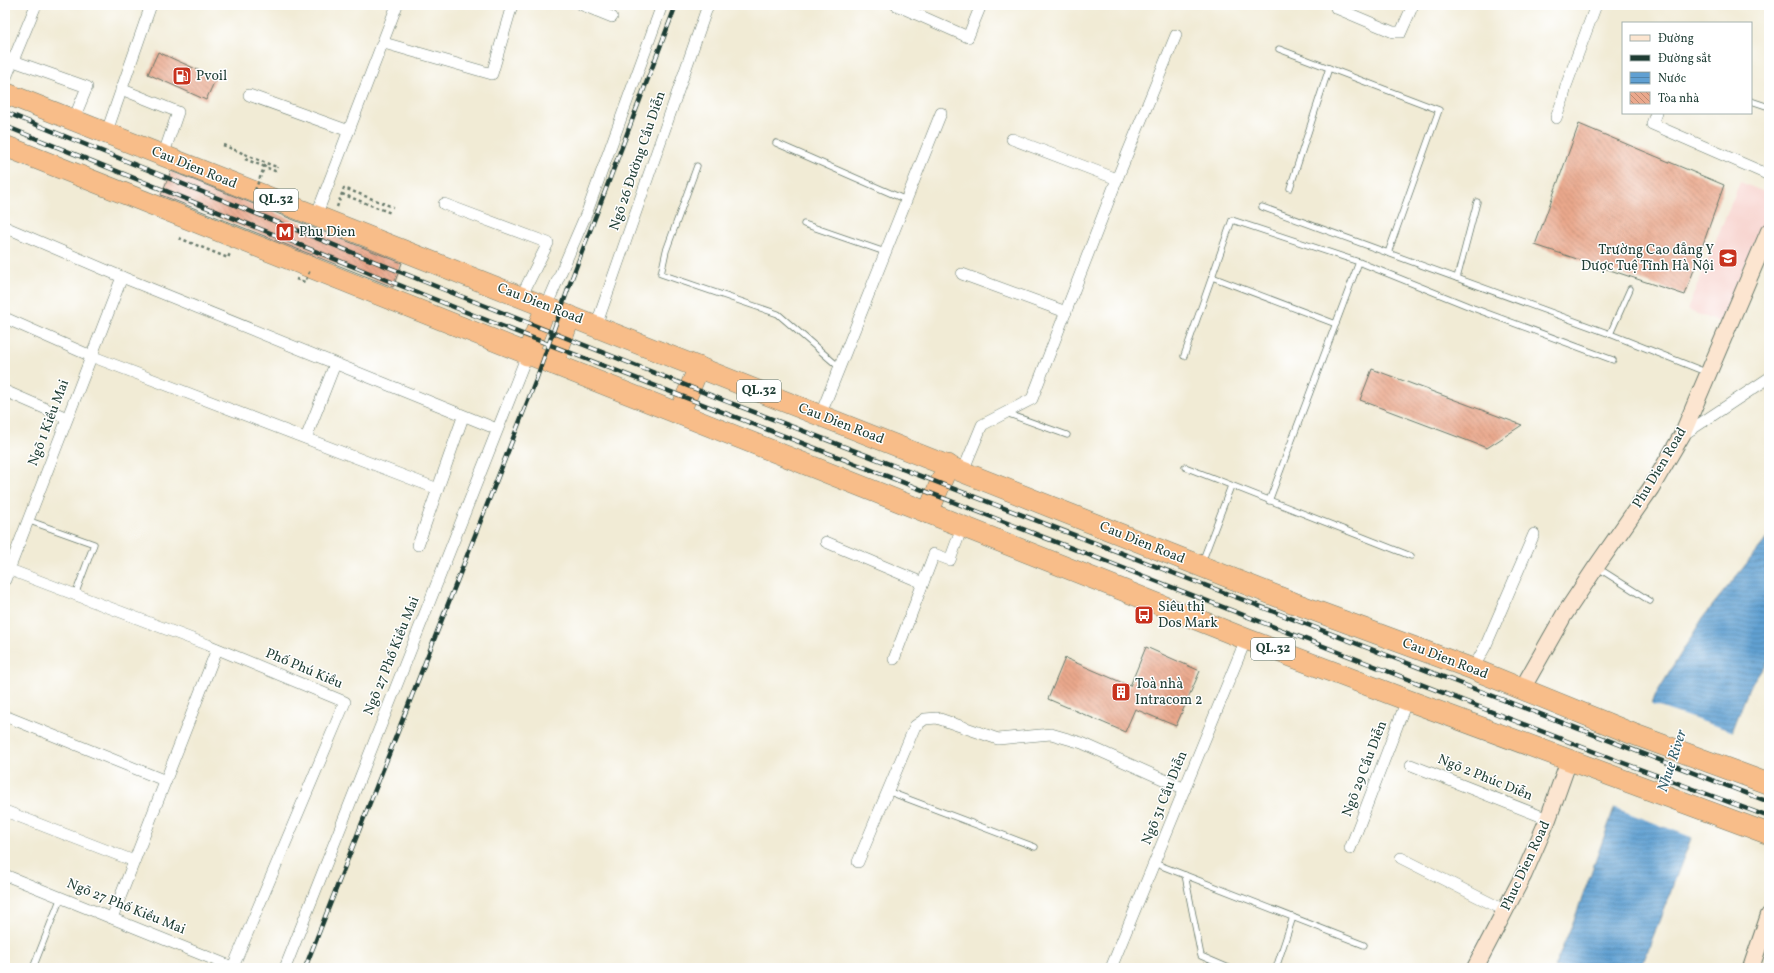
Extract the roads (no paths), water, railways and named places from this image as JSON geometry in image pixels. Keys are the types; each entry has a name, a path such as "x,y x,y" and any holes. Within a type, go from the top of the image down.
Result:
{"highway":[{"name":"Cau Dien Road","path":"5,94 596,326 1294,603 1473,669 1633,734 1769,784"},
{"name":"QL.32","path":"5,146 527,355 680,414 1246,639 1769,834"},
{"path":"527,355 546,307"},
{"path":"553,364 570,316"},
{"path":"680,414 699,367"},
{"path":"928,513 955,468"}],"street":[{"path":"5,80 9,60 36,5"},
{"path":"106,134 151,5"},
{"path":"316,216 398,5"},
{"path":"384,43 492,74 512,5"},
{"path":"582,5 612,17"},
{"path":"546,307 587,212 662,5"},
{"name":"Ngõ 26 Đường Cầu Diễn","path":"596,326 708,5"},
{"path":"896,5 968,37 981,5"},
{"path":"1336,8 1393,32 1400,32 1405,27 1413,5"},
{"path":"1556,118 1563,100 1566,86 1596,5"},
{"path":"955,468 982,425 1032,399 1117,178 1176,35"},
{"path":"9,60 87,87 73,121"},
{"path":"121,89 178,112 163,156"},
{"path":"249,95 349,131"},
{"path":"820,416 941,113"},
{"path":"1656,114 1652,124 1769,175"},
{"path":"1012,139 1117,178"},
{"path":"444,204 548,243 521,297"},
{"path":"5,227 122,277 463,417 497,429"},
{"name":"Phu Dien Road","path":"1522,689 1564,615 1651,488 1682,435 1769,231"},
{"path":"962,274 1066,312"},
{"name":"Ngõ 1 Kiều Mai","path":"6,573 122,277"},
{"path":"5,318 91,356 438,489"},
{"name":"Ngõ 27 Phố Kiều Mai","path":"285,968 527,355"},
{"path":"306,438 336,364"},
{"path":"1682,435 1769,378"},
{"path":"5,391 67,418"},
{"path":"418,545 463,417"},
{"path":"894,659 934,554 950,560 962,527"},
{"path":"1473,669 1486,645 1534,534"},
{"path":"826,542 923,583"},
{"name":"Phố Phú Kiều","path":"6,573 75,595 217,649 345,702 234,968"},
{"name":"Ngõ 31 Cầu Diễn","path":"1111,968 1246,639"},
{"path":"112,918 217,649"},
{"name":"Ngõ 29 Cầu Diễn","path":"1350,849 1408,700"},
{"path":"5,716 166,781"},
{"path":"858,862 915,726 925,719 937,718 998,739 1051,734 1082,743 1185,789"},
{"name":"Phuc Dien Road","path":"1475,968 1506,911 1548,819 1569,760"},
{"name":"Ngõ 2 Phúc Diễn","path":"1411,765 1548,819"},
{"path":"5,811 134,861"},
{"path":"1400,858 1506,911"},
{"name":"Ngõ 27 Phố Kiều Mai","path":"5,875 234,968"},
{"path":"1751,968 1769,915"}],"lane":[{"path":"1279,49 1439,110 1388,253"},
{"path":"1290,188 1330,68"},
{"path":"1752,101 1769,107"},
{"path":"776,143 906,200"},
{"path":"697,166 666,251 661,274 778,314 840,368"},
{"path":"1457,278 1477,202"},
{"path":"1262,207 1610,334 1708,372"},
{"path":"1184,356 1232,220 1359,262 1473,308 1613,360"},
{"path":"804,224 885,252"},
{"path":"1269,501 1359,262"},
{"path":"1212,277 1336,324"},
{"path":"1610,334 1630,289"},
{"path":"1006,413 1067,434"},
{"path":"1185,467 1411,556"},
{"path":"1201,566 1231,486"},
{"path":"28,520 94,544 75,595"},
{"path":"1596,567 1650,601"},
{"path":"887,790 1035,847"},
{"path":"1154,863 1364,945"},
{"path":"1185,875 1201,956 1229,968"},
{"path":"33,968 61,898"},
{"path":"1276,968 1294,917"}],"water":[{"name":"Nhue River","path":"1769,536 1769,659 1749,688 1641,968 1554,968 1574,920 1655,696 1704,616"}],"railway":[{"path":"305,968 536,380 572,278 676,5"},
{"path":"5,112 440,288 728,402 1769,802"},
{"path":"5,126 476,316 1618,761 1769,817"}],"place":[{"name":"Pvoil","path":"182,76"},
{"name":"Phu Dien","path":"285,232"},
{"name":"Trường Cao đẳng Y Dược Tuệ Tĩnh Hà Nội","path":"1728,258"},
{"name":"Siêu thị Dos Mark","path":"1144,615"},
{"name":"Toà nhà Intracom 2","path":"1121,692"}]}
